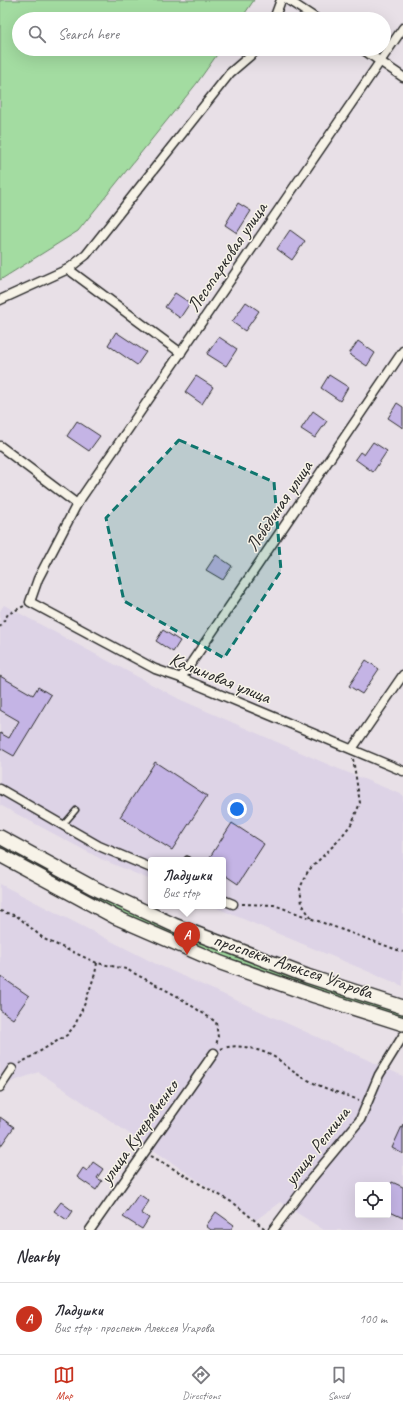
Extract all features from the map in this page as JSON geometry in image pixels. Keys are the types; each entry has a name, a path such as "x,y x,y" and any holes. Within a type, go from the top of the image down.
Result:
{"main road":[{"name":"проспект Алексея Угарова","path":"0,837 92,887 174,925 307,976 403,1007"},
{"name":"проспект Алексея Угарова","path":"0,855 115,916 221,963 315,996 403,1024"}],"street":[{"path":"277,12 281,0"},
{"path":"288,0 306,12"},
{"name":"Лесопарковая улица","path":"391,45 403,28"},
{"path":"0,300 68,269 86,255 230,73 250,56"},
{"path":"372,56 403,77"},
{"name":"Лесопарковая улица","path":"30,602 38,579 77,504 383,56"},
{"path":"68,269 181,353"},
{"name":"Лебединая улица","path":"181,678 403,351"},
{"path":"0,446 77,504"},
{"name":"Калиновая улица","path":"30,602 155,669 181,678 403,771"},
{"path":"352,749 403,675"},
{"path":"0,790 99,846 148,867"},
{"path":"226,901 233,904"},
{"name":"улица Репкина","path":"273,1230 312,1178 360,1120 379,1075 403,1036"},
{"name":"улица Кучерявченко","path":"90,1230 214,1053"},
{"path":"0,1087 12,1069"}],"lane":[{"path":"63,825 76,810"}],"path":[{"path":"0,627 8,614 30,602"},
{"path":"311,918 302,904 300,888 308,871 338,841 352,823 360,803 352,749"},
{"path":"233,904 274,905 403,952"},
{"path":"0,911 17,916 44,939 97,963 126,969 177,996 216,1022 218,1037 214,1053"},
{"path":"12,1069 67,1034 75,1025 87,996 97,963"},
{"path":"214,1053 226,1047 246,1047 278,1059 294,1073 311,1082 367,1104"},
{"path":"144,1152 236,1204 265,1230"}],"highlighted area":[{"path":"179,440 274,482 281,571 224,658 124,601 106,518"}],"shaded area":[{"path":"4,605 179,699 334,767 403,795 403,986 219,909 226,909 226,857 148,857 148,879 101,859 0,805 0,611"},
{"path":"0,884 154,963 403,1076 403,1230 324,1230 280,1202 256,1220 39,1072 0,1086"}],"green space":[{"path":"0,0 254,0 246,12 12,12 12,56 216,56 197,83 78,231 0,280"},
{"path":"2,845 182,935 312,984 403,1013 403,1017 281,978 196,946 74,888 3,850 1,847"}],"building":[{"path":"238,203 251,211 237,233 225,225"},
{"path":"290,230 305,241 292,260 277,249"},
{"path":"175,293 190,303 180,318 165,307"},
{"path":"246,302 259,311 245,331 232,322"},
{"path":"116,332 146,352 137,365 108,345"},
{"path":"219,337 237,349 226,366 207,354"},
{"path":"358,341 375,353 367,366 349,354"},
{"path":"329,375 348,387 340,401 321,388"},
{"path":"196,376 213,387 202,404 185,392"},
{"path":"397,403 403,407 403,428 388,418"},
{"path":"313,411 327,421 315,438 301,429"},
{"path":"77,421 100,436 89,451 67,436"},
{"path":"373,442 387,451 373,472 355,459 360,452 364,455"},
{"path":"216,555 232,566 223,580 206,570"},
{"path":"163,630 180,641 173,652 156,641"},
{"path":"366,660 379,669 362,694 349,686"},
{"path":"0,676 33,695 38,687 51,695 14,756 0,748 0,733 9,738 19,721 0,710"},
{"path":"155,762 207,796 172,850 120,817"},
{"path":"232,823 264,844 238,884 226,876 226,857 210,857"},
{"path":"0,976 29,996 13,1019 0,1010"},
{"path":"0,1117 14,1127 0,1147"},
{"path":"403,1124 403,1154 392,1148"},
{"path":"93,1162 103,1169 97,1178 102,1181 96,1190 77,1177 83,1168 87,1171"},
{"path":"392,1182 403,1187 403,1218 391,1212"},
{"path":"139,1194 149,1201 141,1213 149,1218 142,1229 123,1217"},
{"path":"61,1202 73,1211 67,1220 54,1211"},
{"path":"216,1212 234,1225 230,1230 211,1230 206,1226"}],"place":[{"name":"Ладушки","path":"187,955"}]}
